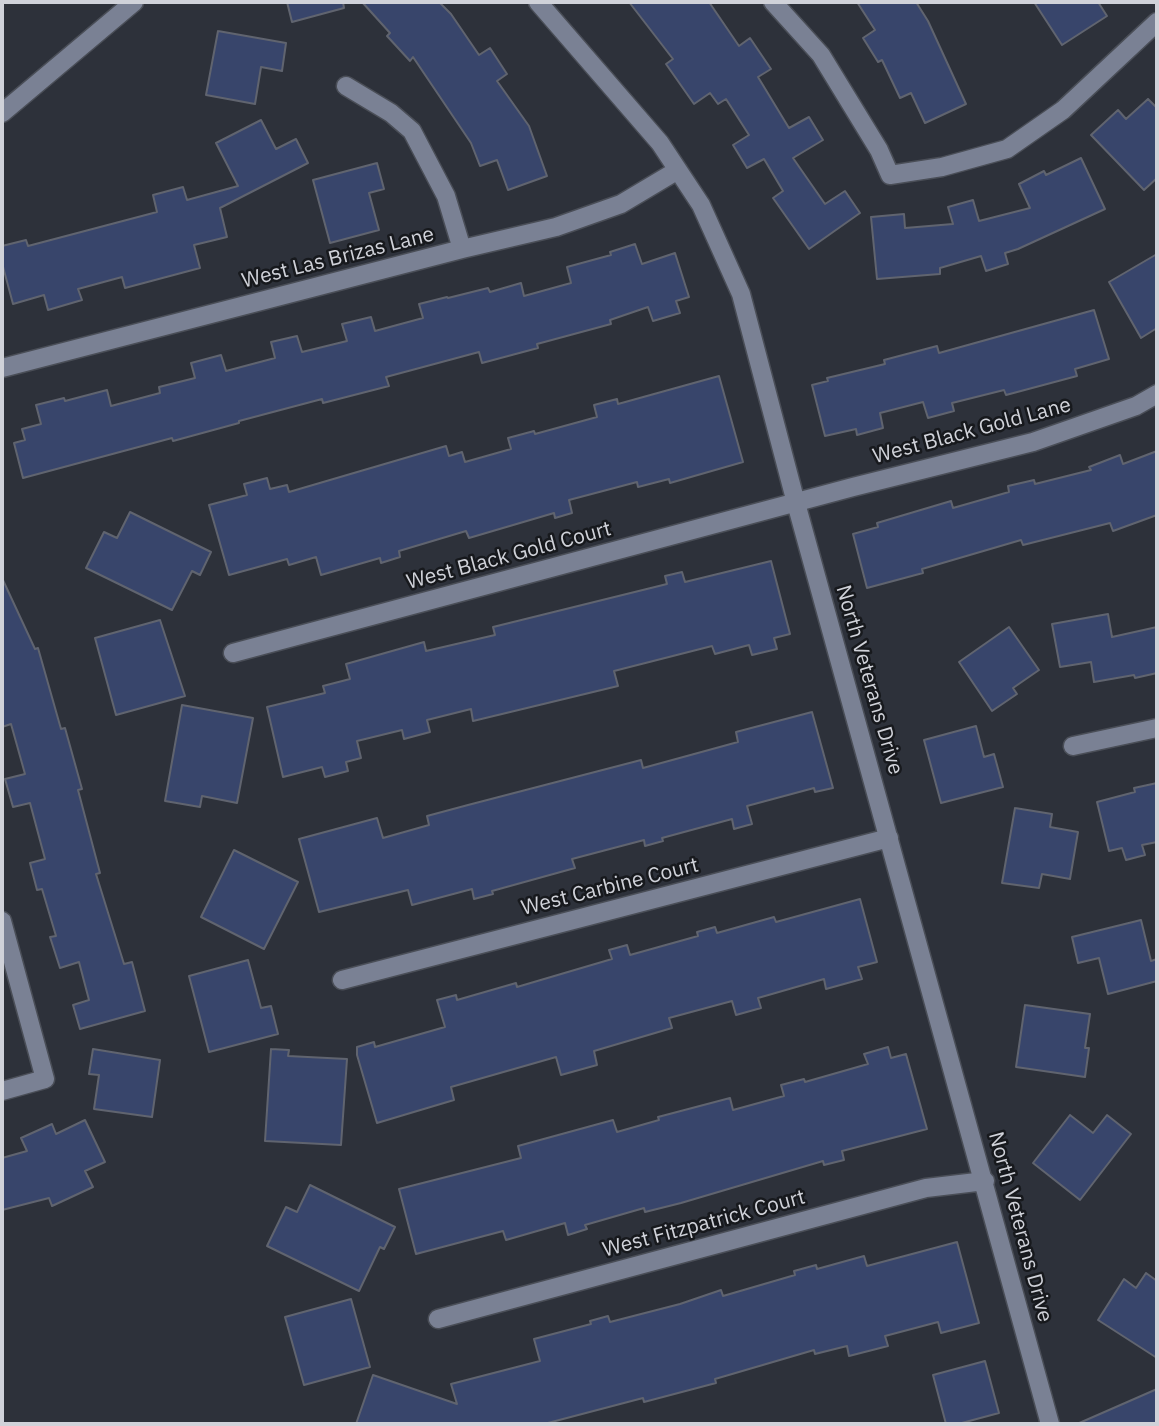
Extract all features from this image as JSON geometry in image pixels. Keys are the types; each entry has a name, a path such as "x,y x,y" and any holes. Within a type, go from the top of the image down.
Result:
{"street":[{"path":"2,113 134,2"},
{"name":"North Veterans Drive","path":"538,2 660,144 701,205 741,294 1050,1424"},
{"path":"773,2 821,55 879,150 890,175 942,167 1007,149 1063,110 1157,22"},
{"path":"346,86 391,113 412,131 446,197 461,250"},
{"name":"West Las Brizas Lane","path":"2,368 556,228 621,204 678,170"},
{"name":"West Black Gold Lane","path":"796,503 1033,442 1136,406 1157,394"},
{"name":"West Black Gold Court","path":"233,653 796,503"},
{"path":"1073,746 1157,728"},
{"name":"West Carbine Court","path":"342,980 890,838"},
{"path":"2,920 45,1079 2,1091"},
{"name":"West Fitzpatrick Court","path":"438,1320 926,1188 985,1181"}],"building":[{"path":"287,2 343,2 344,8 292,22"},
{"path":"362,2 439,2 451,14 479,55 490,48 507,74 497,81 529,126 547,176 508,190 497,160 480,166 471,143 413,57 410,61 387,36 390,33"},
{"path":"629,2 709,2 739,46 750,38 771,69 758,77 789,128 809,117 823,140 793,158 825,204 845,191 860,213 809,249 773,198 783,191 764,159 747,168 733,145 749,135 726,99 718,104 710,93 694,104 666,64 673,59"},
{"path":"857,2 916,2 928,21 966,104 925,123 911,93 900,98 882,60 878,62 863,38 875,30"},
{"path":"1034,2 1098,2 1107,16 1062,45"},
{"path":"218,31 286,43 282,71 261,67 255,104 206,95"},
{"path":"1148,99 1157,108 1157,178 1144,190 1091,135 1118,110 1126,119"},
{"path":"261,120 276,149 296,139 308,163 220,208 227,237 194,245 200,268 125,288 122,277 78,289 82,300 48,310 44,295 13,304 2,263 2,246 26,240 28,246 157,212 153,195 183,187 187,200 238,186 216,143"},
{"path":"1081,158 1105,209 1005,253 1008,264 986,271 981,256 940,268 940,274 877,279 871,217 904,214 905,228 953,224 948,207 973,200 979,221 1030,208 1019,184 1044,171 1046,175"},
{"path":"377,163 384,189 369,193 379,230 330,243 313,180"},
{"path":"635,244 642,264 675,253 689,297 676,301 680,313 653,321 648,307 610,320 611,324 537,344 538,348 482,363 479,352 386,377 389,386 323,403 322,399 173,441 172,438 23,478 14,443 25,440 22,429 41,424 36,405 107,390 111,406 160,393 159,387 195,378 191,363 221,355 226,371 275,358 271,342 297,336 302,352 347,341 342,324 371,317 375,331 423,318 419,304 488,288 490,292 521,283 524,296 571,283 567,267 611,255 610,252"},
{"path":"1157,254 1157,328 1141,338 1109,282"},
{"path":"1094,310 1109,359 1075,369 1077,376 1006,395 1004,390 952,403 954,411 928,418 923,402 880,413 883,428 857,435 856,429 825,436 812,385 828,381 827,378 885,364 884,360 937,346 939,353"},
{"path":"719,376 743,462 670,483 669,479 638,487 637,482 569,500 572,513 555,518 554,513 469,538 466,531 399,551 400,557 381,563 380,558 321,575 316,557 289,565 287,559 229,575 209,505 247,495 244,484 267,478 270,489 287,485 289,492 446,446 449,456 462,452 465,462 511,449 508,438 534,431 535,434 597,417 594,405 617,399 618,404"},
{"path":"1157,451 1157,515 1113,531 1110,523 1023,545 1021,540 922,569 923,573 867,588 853,534 878,527 877,523 951,501 953,508 1009,492 1008,486 1034,480 1035,484 1091,470 1089,467 1120,455 1123,464"},
{"path":"130,512 211,552 200,575 192,571 172,610 86,568 104,532 117,538"},
{"path":"771,561 790,634 774,638 777,649 752,655 749,645 715,654 712,646 614,671 618,686 473,721 471,709 427,720 430,732 404,739 402,730 357,741 361,758 346,762 348,771 325,777 322,767 283,777 267,707 325,693 323,686 350,679 346,664 424,642 426,651 495,635 493,627 667,584 665,576 682,572 685,582"},
{"path":"2,578 35,649 38,648 61,729 65,728 82,789 78,790 100,873 96,874 124,964 132,962 145,1011 80,1029 73,1005 89,1000 79,962 60,968 50,937 56,936 42,889 37,890 30,863 45,859 30,803 13,807 5,779 25,774 11,724 2,727"},
{"path":"1108,614 1112,637 1157,627 1157,673 1094,682 1091,662 1060,667 1052,624"},
{"path":"160,620 185,696 116,715 95,638"},
{"path":"1009,627 1039,670 1013,688 1017,694 992,711 959,662"},
{"path":"182,705 253,718 237,803 202,796 200,807 165,801"},
{"path":"812,712 833,788 815,792 814,788 747,806 752,824 734,829 732,819 662,838 663,841 645,846 644,840 572,859 575,868 492,891 493,894 474,899 472,889 412,905 408,890 319,912 299,839 377,818 383,838 429,825 427,816 641,760 643,768 738,742 736,732"},
{"path":"976,726 984,757 994,754 1003,787 941,803 924,740"},
{"path":"1157,783 1157,842 1142,845 1145,855 1126,860 1122,848 1109,851 1097,802 1135,792 1134,788"},
{"path":"1015,808 1052,814 1050,827 1078,832 1070,879 1042,874 1039,888 1002,883"},
{"path":"234,850 298,882 264,949 201,917"},
{"path":"860,899 877,962 858,967 862,979 826,989 824,979 758,998 761,1008 736,1015 732,1001 669,1018 672,1028 594,1051 597,1065 561,1075 556,1057 451,1087 454,1100 377,1123 357,1047 374,1042 375,1047 445,1027 437,1000 456,995 457,1000 516,983 517,987 612,959 609,950 627,945 630,955 698,936 697,932 715,927 717,933 774,917 776,922"},
{"path":"1141,920 1151,961 1157,959 1157,981 1108,994 1099,958 1078,963 1072,937"},
{"path":"248,960 261,1008 271,1006 278,1034 209,1052 189,976"},
{"path":"1025,1005 1090,1014 1085,1048 1089,1048 1085,1077 1016,1067"},
{"path":"888,1047 891,1058 906,1054 927,1129 842,1151 844,1160 824,1165 823,1161 645,1212 644,1208 585,1225 587,1229 568,1235 565,1223 506,1240 503,1231 416,1254 399,1189 521,1158 518,1146 613,1120 617,1132 659,1120 658,1117 730,1098 733,1110 784,1096 781,1085 804,1079 805,1082 868,1064 864,1054"},
{"path":"93,1049 160,1060 152,1117 94,1109 99,1075 89,1074"},
{"path":"271,1049 289,1050 288,1056 347,1059 341,1145 265,1141"},
{"path":"1070,1115 1093,1133 1107,1115 1131,1134 1080,1200 1033,1163"},
{"path":"85,1120 105,1162 85,1171 93,1187 52,1206 49,1198 2,1210 2,1158 27,1151 21,1138 52,1124 56,1134"},
{"path":"310,1185 395,1227 384,1249 380,1247 359,1291 267,1246 286,1207 297,1212"},
{"path":"957,1242 979,1323 941,1333 938,1322 885,1336 888,1346 849,1356 847,1346 815,1354 814,1350 715,1379 716,1383 644,1402 643,1398 544,1424 356,1424 373,1375 457,1404 451,1384 540,1361 534,1339 591,1324 590,1321 608,1316 610,1322 721,1290 723,1296 795,1275 794,1271 816,1265 817,1269 864,1256 867,1266"},
{"path":"1146,1273 1157,1281 1157,1358 1098,1320 1124,1279 1136,1288"},
{"path":"351,1299 370,1367 304,1385 285,1317"},
{"path":"985,1361 999,1413 958,1424 946,1424 933,1375"},
{"path":"1157,1389 1157,1424 1077,1424"}]}
